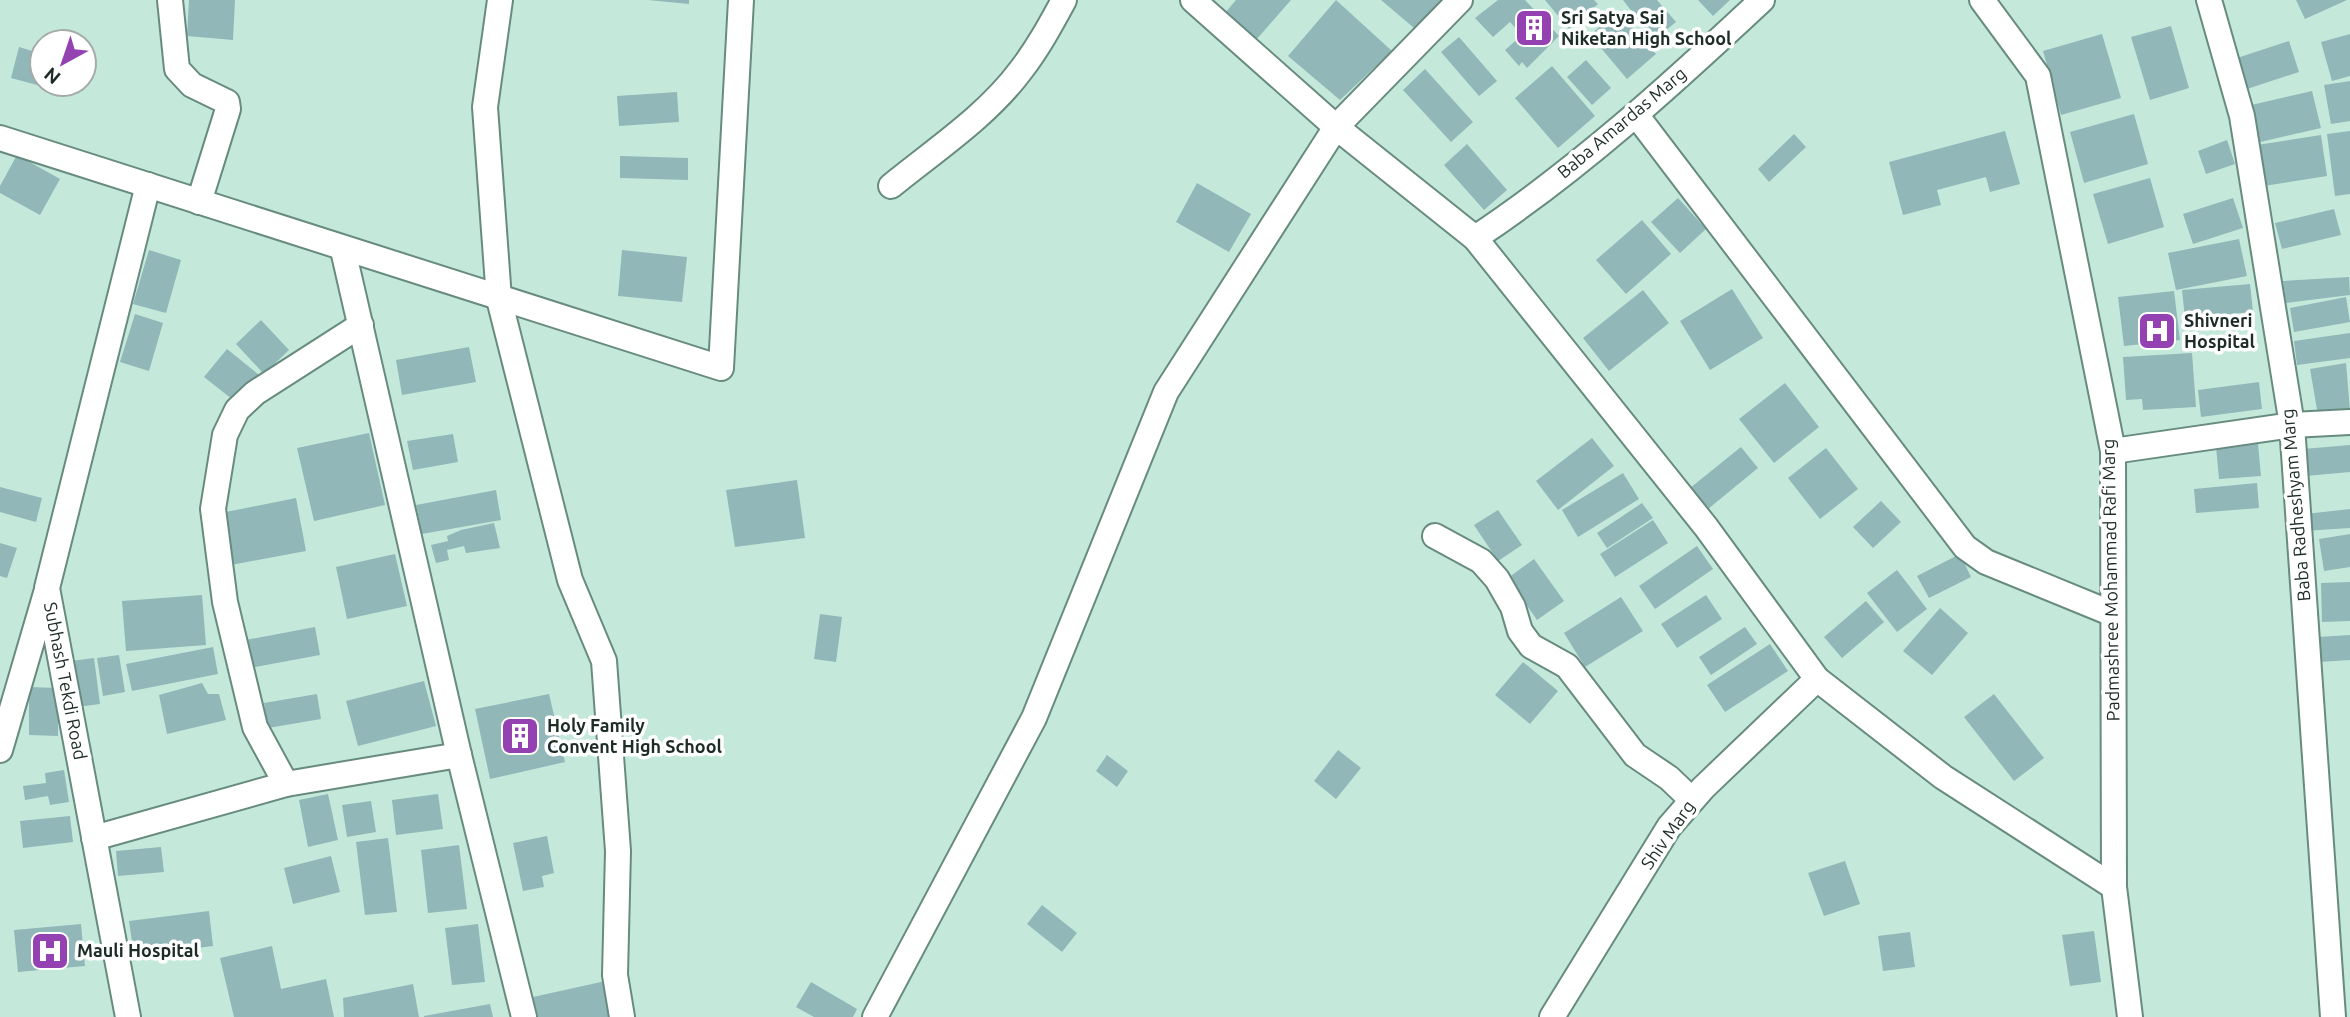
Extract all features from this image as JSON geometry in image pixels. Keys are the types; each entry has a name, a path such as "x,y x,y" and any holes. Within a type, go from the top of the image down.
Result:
{"street":[{"path":"170,0 177,69 192,85 226,102 228,109 199,202"},
{"path":"500,0 485,107 499,299 570,580 604,661 618,851 615,975 622,1017"},
{"path":"0,138 343,250 721,368 741,0"},
{"path":"891,186 989,106 1028,61 1064,0"},
{"path":"1193,0 1336,127 1475,238 1706,527 1817,679 1943,777 2114,887"},
{"path":"876,1017 1034,718 1167,392 1336,127 1460,0"},
{"name":"Baba Amardas Marg","path":"1475,238 1516,211 1637,116 1762,0"},
{"name":"Padmashree Mohammad Rafi Marg","path":"1982,0 2039,76 2113,451 2114,887 2130,1017"},
{"name":"Baba Radheshyam Marg","path":"2209,0 2242,116 2292,425 2333,1017"},
{"path":"1637,116 1965,547 1986,562 2113,614"},
{"name":"Subhash Tekdi Road","path":"128,1017 47,587 148,185"},
{"path":"343,250 459,755 524,1017"},
{"path":"285,784 255,727 225,602 213,509 225,435 237,410 255,393 361,325"},
{"path":"2113,451 2292,425 2350,422"},
{"path":"1435,536 1481,561 1497,579 1513,607 1520,631 1531,646 1567,666 1619,738 1635,755 1669,778 1692,800"},
{"path":"0,750 47,587"},
{"name":"Shiv Marg","path":"1552,1017 1670,827 1692,800 1817,679"},
{"path":"94,838 285,784 459,755"}],"building":[{"path":"189,0 235,0 233,40 187,36"},
{"path":"648,0 689,0 689,4"},
{"path":"1236,0 1291,0 1256,40 1225,13"},
{"path":"1336,0 1392,51 1340,100 1288,56"},
{"path":"1381,0 1448,0 1420,33"},
{"name":"Sri Satya Sai Niketan High School","path":"1498,0 1525,0 1559,36 1527,68 1522,62 1519,66 1505,50 1522,35 1510,22 1493,37 1475,18"},
{"path":"1545,0 1594,0 1598,4 1569,29"},
{"path":"1623,0 1657,0 1676,22 1654,40"},
{"path":"1698,0 1730,0 1713,16"},
{"path":"2296,0 2347,0 2305,19"},
{"path":"1618,11 1656,54 1627,79 1590,35"},
{"path":"2171,26 2189,88 2150,100 2131,37"},
{"path":"2102,34 2121,98 2061,115 2043,51"},
{"path":"2350,34 2350,76 2332,81 2321,42"},
{"path":"1459,37 1497,81 1479,96 1441,52"},
{"path":"2289,41 2299,72 2244,90 2234,59"},
{"path":"19,47 28,50 28,83 11,78"},
{"path":"1586,60 1611,88 1592,105 1567,77"},
{"path":"1552,66 1595,116 1558,148 1515,98"},
{"path":"1425,69 1473,122 1451,142 1403,90"},
{"path":"2350,81 2350,121 2331,124 2324,85"},
{"path":"2312,91 2321,128 2256,143 2247,106"},
{"path":"677,92 679,122 619,126 617,96"},
{"path":"2134,114 2148,164 2084,183 2070,132"},
{"path":"2005,131 2020,184 1990,192 1986,177 1937,190 1941,205 1903,215 1889,162"},
{"path":"2350,131 2350,194 2335,196 2327,134"},
{"path":"1794,134 1806,147 1769,182 1758,169"},
{"path":"2321,135 2327,176 2264,186 2257,145"},
{"path":"2227,140 2235,164 2206,174 2198,151"},
{"path":"1467,144 1507,190 1484,210 1444,165"},
{"path":"17,155 60,179 40,215 0,193 0,186"},
{"path":"620,156 688,158 688,180 620,178"},
{"path":"2150,178 2164,227 2108,244 2093,194"},
{"path":"1197,183 1251,214 1229,252 1176,222"},
{"path":"1678,198 1706,229 1680,253 1651,222"},
{"path":"2233,198 2243,228 2193,244 2183,214"},
{"path":"2334,209 2341,235 2282,249 2275,223"},
{"path":"1642,220 1671,254 1626,294 1596,260"},
{"path":"2239,239 2247,276 2176,290 2168,253"},
{"path":"149,250 181,260 166,313 133,304"},
{"path":"622,250 687,257 682,302 618,296"},
{"path":"2349,277 2350,295 2286,303 2283,281"},
{"path":"2250,284 2253,312 2185,318 2182,290"},
{"path":"1732,289 1763,338 1710,370 1680,321"},
{"path":"1643,290 1669,323 1609,371 1583,338"},
{"path":"2174,291 2180,340 2124,346 2118,297"},
{"path":"2346,297 2350,322 2294,332 2290,308"},
{"path":"135,314 163,323 149,371 120,362"},
{"path":"261,320 289,350 264,374 236,344"},
{"path":"2350,333 2350,358 2297,365 2294,341"},
{"path":"469,347 476,382 402,395 396,360"},
{"path":"227,349 259,375 237,403 204,377"},
{"path":"2192,353 2196,407 2143,410 2142,399 2126,400 2123,357"},
{"path":"2346,363 2350,411 2318,415 2310,369"},
{"path":"2259,382 2262,409 2201,417 2198,390"},
{"path":"1785,383 1819,427 1774,463 1739,419"},
{"path":"369,433 385,505 314,521 297,448"},
{"path":"453,434 458,462 413,470 407,441"},
{"path":"1592,438 1614,466 1558,510 1536,481"},
{"path":"2258,444 2261,476 2219,479 2216,447"},
{"path":"2350,445 2350,472 2306,476 2303,449"},
{"path":"1741,447 1758,468 1708,509 1690,488"},
{"path":"1826,448 1858,489 1820,519 1788,478"},
{"path":"1623,473 1639,499 1578,537 1562,510"},
{"path":"797,480 805,538 735,547 726,490"},
{"path":"2257,483 2259,508 2196,513 2194,489"},
{"path":"0,487 42,498 36,522 0,512"},
{"path":"496,490 501,520 422,534 416,505"},
{"path":"296,498 306,551 231,565 221,513"},
{"path":"1881,501 1901,522 1873,548 1853,527"},
{"path":"1642,503 1653,518 1607,548 1597,533"},
{"path":"2350,509 2350,528 2304,531 2305,514"},
{"path":"1498,510 1522,545 1498,561 1474,525"},
{"path":"1653,520 1668,543 1615,577 1600,554"},
{"path":"494,523 500,548 466,553 464,546 447,550 449,560 436,563 431,545 448,541 447,536 461,530"},
{"path":"2350,534 2350,567 2324,571 2319,539"},
{"path":"0,543 17,548 7,578 0,576"},
{"path":"1697,546 1713,569 1655,609 1639,586"},
{"path":"395,554 407,606 347,619 336,567"},
{"path":"1960,554 1971,577 1929,598 1917,576"},
{"path":"1534,559 1564,601 1537,620 1508,578"},
{"path":"1897,570 1927,609 1897,632 1867,593"},
{"path":"2350,582 2350,621 2322,622 2321,583"},
{"path":"202,595 206,645 126,651 122,601"},
{"path":"1706,595 1722,619 1677,648 1661,624"},
{"path":"1621,597 1643,631 1585,667 1564,633"},
{"path":"1866,601 1884,622 1842,658 1824,637"},
{"path":"1940,608 1968,633 1932,675 1903,651"},
{"path":"820,614 842,617 836,662 814,659"},
{"path":"315,627 320,655 245,669 240,641"},
{"path":"1745,627 1757,644 1711,675 1699,657"},
{"path":"2350,635 2350,660 2319,662 2318,637"},
{"path":"1770,644 1788,671 1725,712 1707,685"},
{"path":"213,647 218,674 132,691 126,664"},
{"path":"119,655 125,692 103,696 97,658"},
{"path":"94,658 100,704 77,707 71,661"},
{"path":"1523,662 1558,691 1530,724 1495,695"},
{"path":"424,681 436,726 358,746 346,701"},
{"path":"202,683 208,694 219,694 226,720 167,734 159,695"},
{"path":"29,687 58,688 58,736 29,735"},
{"path":"317,694 321,719 268,728 264,703"},
{"name":"Holy Family Convent High School","path":"549,694 565,762 490,779 475,709"},
{"path":"1994,694 2044,758 2014,781 1964,717"},
{"path":"1338,750 1361,768 1336,799 1314,781"},
{"path":"1107,755 1128,771 1117,787 1096,771"},
{"path":"64,770 69,802 50,805 48,796 25,800 23,786 46,783 45,773"},
{"path":"328,794 338,840 308,847 299,800"},
{"path":"438,794 443,829 396,835 392,800"},
{"path":"371,801 376,832 347,837 342,805"},
{"path":"70,816 73,842 23,848 20,821"},
{"path":"547,836 554,873 542,876 544,887 523,891 513,843"},
{"path":"388,838 397,912 365,915 356,842"},
{"path":"459,845 467,909 428,913 421,850"},
{"path":"161,847 164,872 118,876 116,851"},
{"path":"331,856 340,892 293,904 284,868"},
{"path":"1845,861 1860,904 1824,916 1808,873"},
{"path":"1042,905 1077,933 1062,952 1027,924"},
{"path":"209,911 213,946 134,956 129,921"},
{"path":"81,924 85,966 18,972 14,930"},
{"path":"478,924 485,982 452,985 445,928"},
{"path":"2094,931 2101,982 2070,986 2062,935"},
{"path":"1910,932 1915,967 1883,971 1878,936"},
{"path":"272,946 281,989 326,979 334,1017 234,1017 220,958"},
{"path":"610,980 619,1017 538,1017 533,997"},
{"path":"811,982 857,1009 853,1017 814,1017 796,1007"},
{"path":"413,984 419,1017 344,1017 343,998"},
{"path":"490,1004 493,1017 424,1017 424,1016"}],"place":[{"name":"Sri Satya Sai Niketan High School","path":"1534,28"},
{"name":"Shivneri Hospital","path":"2157,331"},
{"name":"Holy Family Convent High School","path":"520,736"},
{"name":"Mauli Hospital","path":"50,951"}]}
